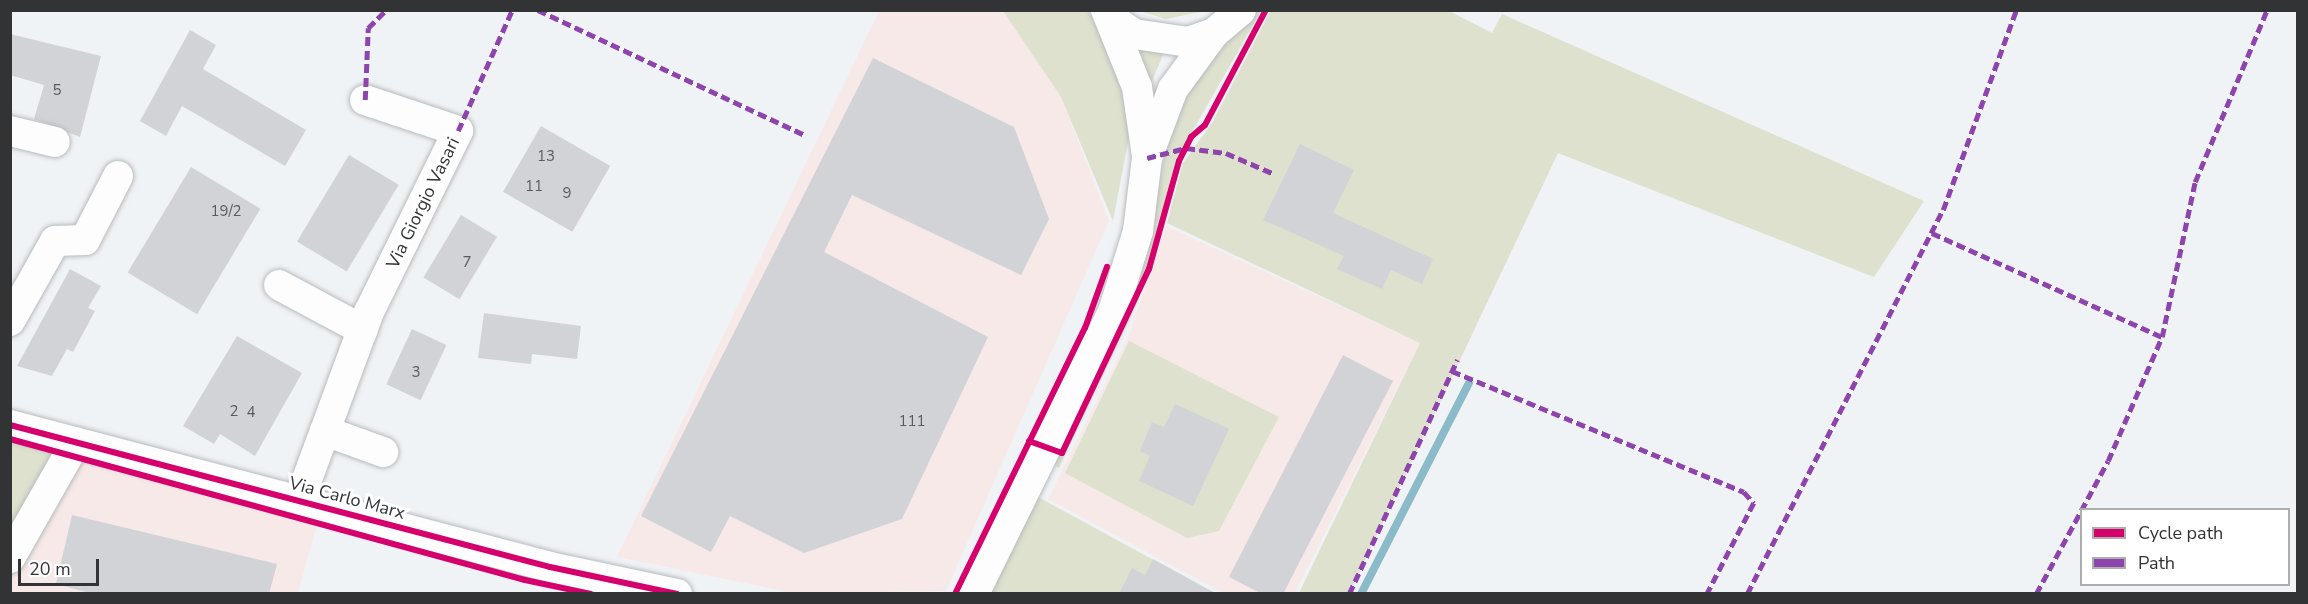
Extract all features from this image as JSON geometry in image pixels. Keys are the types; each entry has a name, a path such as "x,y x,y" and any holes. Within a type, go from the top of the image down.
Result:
{"street":[{"path":"974,594 1113,312 1138,231 1147,158 1173,89 1214,33 1241,10"},
{"path":"1109,15 1134,34 1161,42 1188,42 1214,33"},
{"path":"1109,15 1137,87 1147,158"},
{"name":"Via Giorgio Vasari","path":"299,501 363,330 458,131 365,100"},
{"path":"10,131 55,142"},
{"path":"10,321 55,241 85,240 118,176"},
{"path":"279,285 363,330"},
{"name":"Via Carlo Marx","path":"10,424 299,501 551,580 677,594"},
{"path":"325,431 382,452"},
{"path":"10,558 76,442"}],"shaded area":[{"path":"879,11 1003,11 1061,97 1109,221 946,591 793,593 617,557"},
{"path":"1166,226 1420,343 1295,593 1223,593 1048,499 1128,338"},
{"path":"70,453 318,521 298,593 11,594 11,558"}],"green space":[{"path":"1271,10 1449,11 1492,33 1502,14 1924,201 1874,277 1558,153 1349,594 1299,593 1420,343 1167,223 1183,163 1212,123"},
{"path":"1003,11 1088,11 1100,32 1121,78 1129,137 1113,221 1061,97"},
{"path":"1140,11 1205,11 1166,19"},
{"path":"1253,11 1261,11 1175,162 1139,299 1059,468 1053,464 1157,197 1172,117 1203,59"},
{"path":"1133,46 1164,52 1147,94"},
{"path":"1129,341 1279,417 1219,531 1187,538 1065,473"},
{"path":"11,423 72,441 67,481 11,579"},
{"path":"1029,492 1214,593 984,594"}],"building":[{"path":"190,30 216,45 203,69 306,130 285,166 182,106 166,136 140,121"},
{"path":"10,34 101,56 80,137 34,119 44,85 10,75"},
{"path":"873,58 1014,127 1049,219 1021,275 852,195 824,252 988,337 902,519 804,553 730,516 711,552 641,516"},
{"path":"541,126 610,166 572,232 503,192"},
{"path":"1300,144 1354,170 1333,213 1433,259 1422,284 1391,270 1382,289 1337,269 1344,256 1263,220"},
{"path":"349,155 399,185 347,271 297,242"},
{"path":"191,167 260,209 197,314 128,272"},
{"path":"461,215 497,237 459,299 423,278"},
{"path":"70,269 101,286 88,308 95,311 73,352 67,349 52,376 17,366"},
{"path":"484,313 581,326 577,359 532,354 531,364 478,358"},
{"path":"412,329 446,345 421,400 386,384"},
{"path":"237,336 302,373 255,456 220,434 214,444 183,426"},
{"path":"1343,355 1393,381 1283,594 1262,594 1229,577"},
{"path":"1175,404 1229,429 1193,506 1139,481 1150,456 1140,451 1152,422 1164,427"},
{"path":"72,515 277,564 269,594 94,594 56,584"},
{"path":"1153,559 1217,594 1119,594 1132,568 1145,575"}],"waterway":[{"path":"1361,594 1469,383"}],"marked path":[{"path":"365,100 368,28 386,10"},
{"path":"458,131 512,10"},
{"path":"538,10 805,135"},
{"path":"1747,594 1943,210 2016,10"},
{"path":"2083,508 2108,461 2162,337 2195,182 2267,10"},
{"path":"1147,158 1186,148 1226,153 1272,173"},
{"path":"1932,233 2162,337"},
{"path":"1349,594 1457,360"},
{"path":"1452,371 1744,492 1754,503 1707,594"},
{"path":"2036,594 2080,513"}],"cycle path":[{"path":"1029,441 1062,453 1149,269 1179,161 1191,137 1205,125 1266,10"},
{"path":"955,594 1085,328 1107,267"},
{"path":"10,425 550,567 677,594"},
{"path":"10,439 525,580 591,594"}]}
